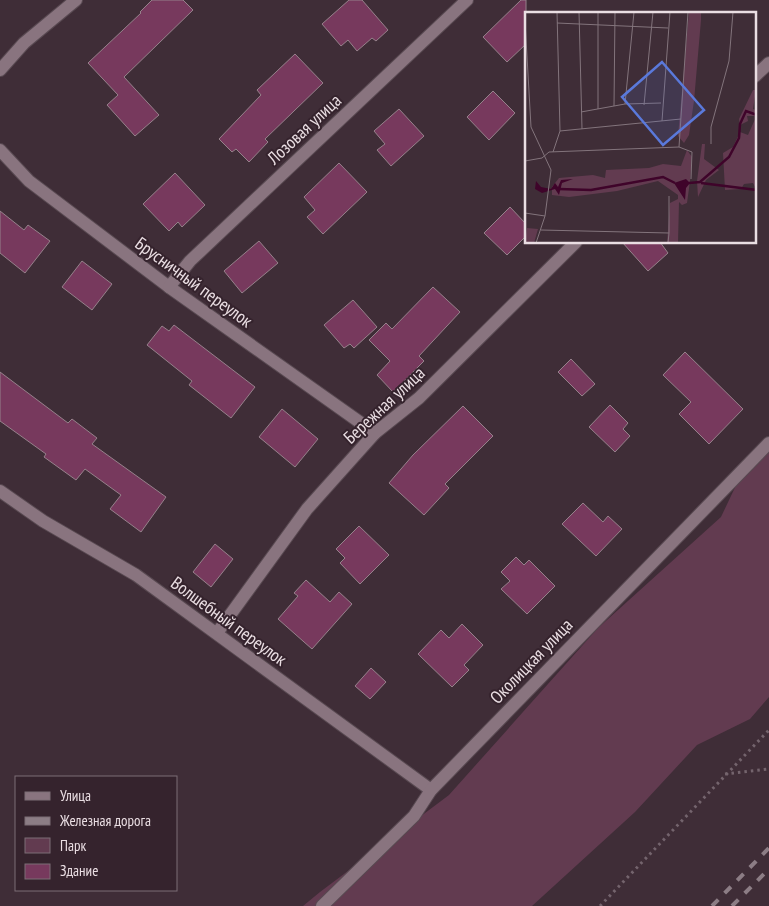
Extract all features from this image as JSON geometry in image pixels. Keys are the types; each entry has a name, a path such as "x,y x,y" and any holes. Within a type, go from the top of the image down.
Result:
{"street":[{"path":"0,70 24,43 76,0"},
{"name":"Лозовая улица","path":"169,287 190,261 467,0"},
{"path":"756,75 769,63"},
{"name":"Брусничный переулок","path":"0,150 29,181 169,287 375,433"},
{"name":"Бережная улица","path":"217,633 307,509 375,433 419,398 574,244"},
{"name":"Околицкая улица","path":"322,906 414,816 431,790 769,443"},
{"name":"Волшебный переулок","path":"0,491 42,521 136,575 431,790"}],"path":[{"path":"600,906 769,730"},
{"path":"725,774 769,769"}],"green space":[{"path":"769,442 769,697 750,719 697,745 635,812 532,906 303,906 449,795 598,628 721,517 749,458"}],"building":[{"path":"152,0 183,0 193,10 124,77 159,115 135,136 107,105 118,95 88,63 141,13"},
{"path":"349,0 362,0 388,30 376,41 372,38 357,51 348,40 341,46 322,24"},
{"path":"521,0 526,0 525,45 507,62 483,37"},
{"path":"295,54 323,83 265,139 268,142 249,162 236,149 232,152 219,139 261,95 257,90"},
{"path":"493,91 515,113 489,140 467,117"},
{"path":"399,109 424,136 391,166 377,150 385,144 374,131"},
{"path":"339,163 367,192 323,234 307,217 315,210 304,197"},
{"path":"175,173 205,205 182,227 178,222 169,231 143,204"},
{"path":"510,207 525,223 525,237 507,255 484,233"},
{"path":"0,211 24,230 28,225 50,241 25,273 0,253"},
{"path":"259,241 278,263 242,293 224,271"},
{"path":"624,244 661,244 668,253 648,271"},
{"path":"82,261 112,284 92,310 62,287"},
{"path":"433,287 460,312 419,356 424,361 393,392 377,375 390,361 369,340 386,323 392,329"},
{"path":"353,300 377,327 354,348 350,344 344,348 324,325"},
{"path":"174,325 255,387 231,418 189,385 192,381 147,345 162,326 169,331"},
{"path":"685,352 743,409 709,444 679,414 691,402 663,375"},
{"path":"571,359 595,384 582,396 558,372"},
{"path":"0,372 68,423 72,419 97,438 92,444 166,497 141,532 110,509 121,495 85,469 76,480 44,457 46,454 0,421"},
{"path":"610,405 628,423 623,429 630,436 615,452 589,427"},
{"path":"463,406 493,436 445,484 449,488 424,515 389,483 413,455"},
{"path":"282,409 318,439 295,467 259,437"},
{"path":"583,503 603,522 608,516 622,529 596,556 562,524"},
{"path":"359,526 389,555 360,584 340,563 345,558 336,549"},
{"path":"215,544 233,559 211,587 193,572"},
{"path":"516,557 524,565 529,560 555,586 527,614 501,589 510,581 501,572"},
{"path":"306,580 330,602 339,592 352,604 312,649 278,619 298,596 294,593"},
{"path":"462,624 483,645 464,665 469,670 452,687 418,654 441,630 449,638"},
{"path":"371,668 386,682 370,699 355,686"}],"railway":[{"path":"712,906 769,848"},
{"path":"732,906 769,869"}]}
